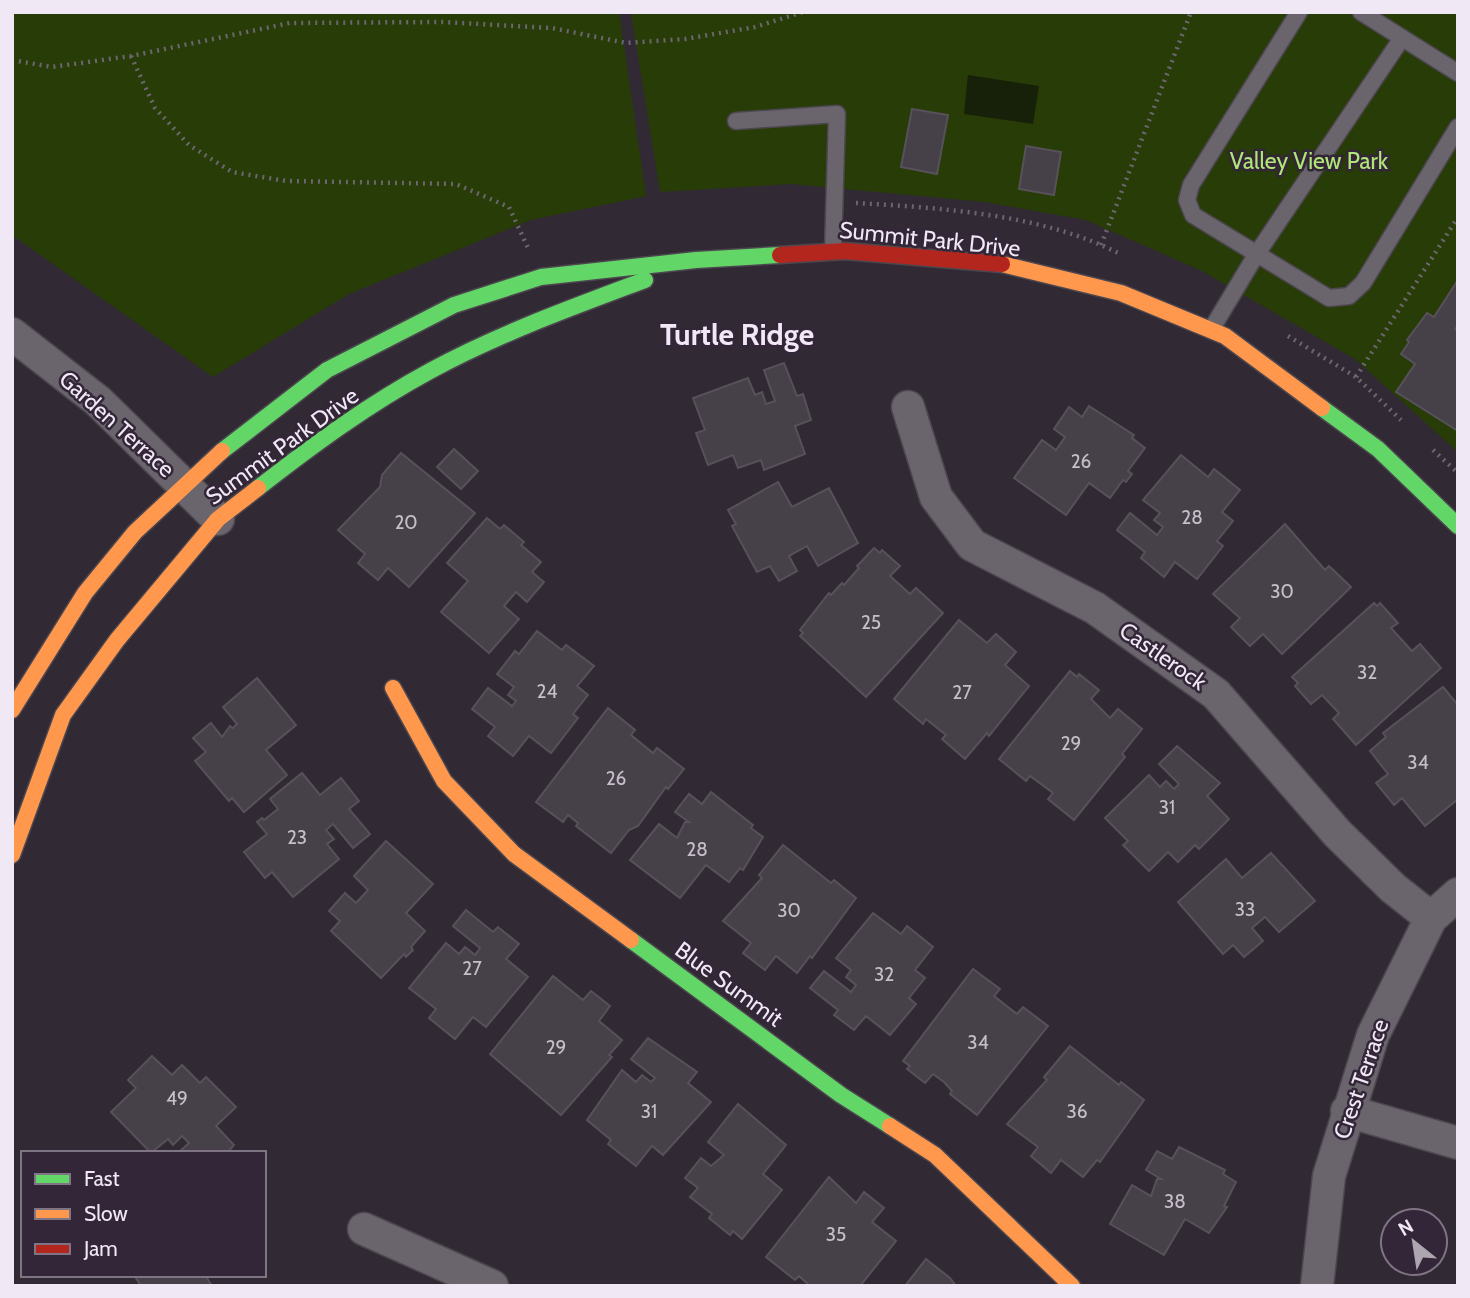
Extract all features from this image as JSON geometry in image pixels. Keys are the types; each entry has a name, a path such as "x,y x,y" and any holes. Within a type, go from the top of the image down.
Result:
{"street":[{"name":"Summit Park Drive","path":"12,710 85,593 135,532 183,484 255,423 327,370 454,305 541,277 696,260 832,251 996,263 1121,293 1225,336 1378,449 1458,526"},
{"name":"Summit Park Drive","path":"12,855 63,715 117,640 218,519 325,436 430,371 552,315 696,260"},
{"name":"Garden Terrace","path":"12,334 98,401 218,519"},
{"name":"Castlerock","path":"908,407 936,497 972,545 1095,608 1216,694 1337,833 1393,888 1431,918"},
{"name":"Blue Summit","path":"393,688 444,781 514,854 830,1087 935,1155 1072,1286"},
{"name":"Crest Terrace","path":"1317,1286 1329,1177 1373,1035 1431,918 1458,894"},
{"path":"1348,1111 1458,1143"},
{"path":"364,1228 492,1286"}],"lane":[{"path":"1299,12 1191,185 1187,200 1194,215 1329,298 1349,296 1363,283 1458,127"},
{"path":"1361,12 1458,73"},
{"path":"1211,330 1256,255 1402,38"},
{"path":"736,121 837,114 832,251"}],"path":[{"path":"12,60 52,67 131,56 290,23 442,22 552,28 626,43 685,39 755,27 803,12"},
{"path":"1101,245 1191,12"},
{"path":"131,56 155,108 189,145 232,172 286,181 456,184 509,207 541,277"},
{"path":"1356,377 1458,217"}],"green space":[{"path":"12,12 619,12 646,196 531,220 349,294 213,377 12,235"},
{"name":"Valley View Park","path":"631,12 1458,12 1458,452 1355,359 1202,271 1086,220 985,202 791,184 660,192"}],"shaded area":[{"path":"968,75 1039,86 1033,124 964,114"}],"building":[{"path":"912,109 948,115 937,174 901,167"},
{"path":"1026,146 1061,152 1054,195 1019,189"},
{"path":"1458,280 1458,325 1455,329 1458,331 1458,431 1396,392 1415,364 1401,354 1409,342 1407,340 1427,313 1434,317"},
{"path":"784,363 797,396 803,394 811,420 795,426 805,454 764,470 761,460 738,468 733,455 708,465 696,433 705,430 693,398 748,378 755,395 762,392 766,404 775,401 764,370"},
{"path":"1089,406 1134,435 1132,438 1145,448 1128,471 1132,474 1126,482 1123,480 1110,498 1089,483 1066,515 1014,478 1042,440 1056,450 1065,437 1054,429 1069,407 1082,417"},
{"path":"454,449 478,471 461,489 437,467"},
{"path":"401,453 475,513 409,587 388,568 378,580 358,563 365,554 338,530 380,487 382,475"},
{"path":"1181,455 1208,477 1214,469 1240,490 1222,512 1233,521 1217,541 1223,546 1197,579 1175,562 1164,577 1141,558 1145,552 1117,530 1130,513 1157,535 1163,527 1154,520 1160,513 1143,500"},
{"path":"778,482 792,507 829,488 858,543 818,566 807,546 789,556 797,571 779,581 770,566 757,572 732,526 736,524 728,510"},
{"path":"487,518 500,529 504,525 524,542 521,545 541,562 532,572 544,582 527,602 516,592 504,606 519,619 489,653 441,612 468,581 447,563"},
{"path":"1285,524 1325,570 1329,566 1351,587 1282,654 1263,634 1250,646 1231,627 1240,618 1213,594"},
{"path":"874,548 880,553 882,550 900,566 890,576 910,594 916,588 943,613 866,697 800,636 803,633 800,630 829,593 831,595 842,583 844,585"},
{"path":"1374,603 1377,606 1380,603 1398,623 1391,628 1412,651 1420,644 1441,668 1356,745 1333,719 1339,713 1322,695 1311,704 1295,686 1298,683 1292,677"},
{"path":"959,620 987,643 996,634 1016,652 1005,665 1029,686 989,736 987,733 965,759 942,739 946,735 926,719 923,724 894,699"},
{"path":"537,631 562,650 566,645 594,666 577,686 588,695 573,714 578,718 551,753 529,736 513,756 488,736 495,727 472,709 488,688 512,706 516,701 508,695 514,687 497,674 515,651 519,654"},
{"path":"1070,671 1077,677 1079,674 1099,690 1091,699 1110,718 1118,709 1142,729 1122,754 1125,757 1074,820 1048,799 1053,793 1030,776 1026,781 999,759"},
{"path":"257,678 296,725 266,750 287,775 244,812 232,798 229,801 195,761 206,752 193,738 211,723 222,737 230,726 233,728 237,724 223,707"},
{"path":"1443,687 1458,705 1458,799 1425,826 1402,798 1394,805 1376,783 1388,774 1370,751 1386,737 1383,733"},
{"path":"608,708 635,730 631,735 653,753 657,748 684,769 668,789 666,787 638,826 629,830 611,853 576,826 578,823 568,815 563,822 536,802"},
{"path":"1177,746 1220,783 1207,796 1229,819 1199,849 1195,845 1178,862 1168,852 1149,871 1123,845 1128,841 1105,818 1149,775 1160,787 1166,781 1174,789 1179,784 1159,764"},
{"path":"302,773 320,795 341,778 359,801 349,809 370,834 353,848 333,824 326,830 334,839 327,844 339,859 293,897 272,872 265,878 244,852 267,834 257,822 278,809 270,799"},
{"path":"711,792 753,825 751,828 763,837 743,870 740,868 729,882 706,865 680,898 630,860 659,824 677,838 685,822 689,822 675,812 689,794 702,804"},
{"path":"386,841 433,884 406,913 425,931 411,947 413,950 406,957 404,954 381,978 331,931 340,921 329,911 345,893 356,903 368,890 354,876"},
{"path":"783,845 831,883 834,880 856,898 812,958 810,956 797,973 776,956 765,970 743,953 751,943 723,921 762,878 759,875"},
{"path":"1271,853 1315,901 1279,932 1265,917 1252,928 1263,941 1244,957 1233,945 1223,954 1178,902 1226,859 1242,878"},
{"path":"466,910 493,932 498,927 519,944 506,959 528,977 486,1027 473,1017 455,1039 429,1018 436,1009 409,988 446,943 459,954 465,947 475,955 480,948 453,926"},
{"path":"873,913 901,934 907,926 933,947 915,970 925,978 909,998 916,1004 890,1035 866,1016 854,1030 834,1015 838,1010 810,988 824,971 851,992 856,985 846,977 851,970 836,958"},
{"path":"973,969 1000,989 994,996 1017,1014 1023,1007 1048,1026 977,1115 950,1094 952,1091 944,1082 933,1074 925,1083 907,1069 910,1066 903,1061"},
{"path":"553,976 583,1000 591,991 610,1006 599,1021 622,1040 609,1055 612,1057 561,1115 490,1054"},
{"path":"648,1038 697,1072 688,1083 711,1102 663,1155 652,1146 636,1166 608,1144 611,1140 587,1120 622,1070 636,1082 642,1075 651,1082 655,1078 631,1059"},
{"path":"1070,1046 1119,1085 1121,1082 1144,1100 1100,1162 1097,1160 1083,1177 1061,1160 1051,1173 1031,1156 1038,1147 1007,1124 1047,1080 1044,1077"},
{"path":"152,1056 172,1075 182,1065 200,1083 206,1077 236,1107 216,1126 234,1145 229,1151 180,1151 189,1143 182,1136 173,1145 168,1139 153,1151 149,1151 111,1112 136,1088 128,1080"},
{"path":"738,1104 786,1145 763,1174 782,1190 742,1239 733,1231 730,1235 709,1218 712,1214 690,1197 698,1188 685,1178 701,1158 711,1166 724,1155 708,1142"},
{"path":"1179,1147 1225,1170 1223,1174 1236,1182 1224,1206 1227,1207 1209,1233 1185,1219 1164,1255 1110,1224 1132,1185 1151,1196 1157,1179 1161,1179 1146,1170 1157,1151 1172,1159"},
{"path":"829,1177 856,1203 864,1192 884,1208 872,1222 896,1241 860,1286 810,1286 799,1276 795,1280 766,1257"},
{"path":"926,1259 950,1278 956,1286 905,1286"},
{"path":"135,1277 206,1277 212,1286 141,1286"}],"traffic: fast":[{"path":"222,451 327,370 454,305 541,277 696,260 780,255"},
{"path":"258,488 342,426 430,371 509,333 645,280"},
{"path":"1322,408 1378,449 1458,526"},
{"path":"631,940 841,1095 890,1126"}],"traffic: slow":[{"path":"1002,264 1121,293 1225,336 1322,408"},
{"path":"12,710 85,593 135,532 222,451"},
{"path":"12,855 63,715 117,640 218,519 258,488"},
{"path":"393,688 444,781 514,854 631,940"},
{"path":"890,1126 935,1155 1072,1286"}],"traffic: jam":[{"path":"780,255 845,251 1002,264"}],"district":[{"name":"Turtle Ridge","path":"737,335"}]}
